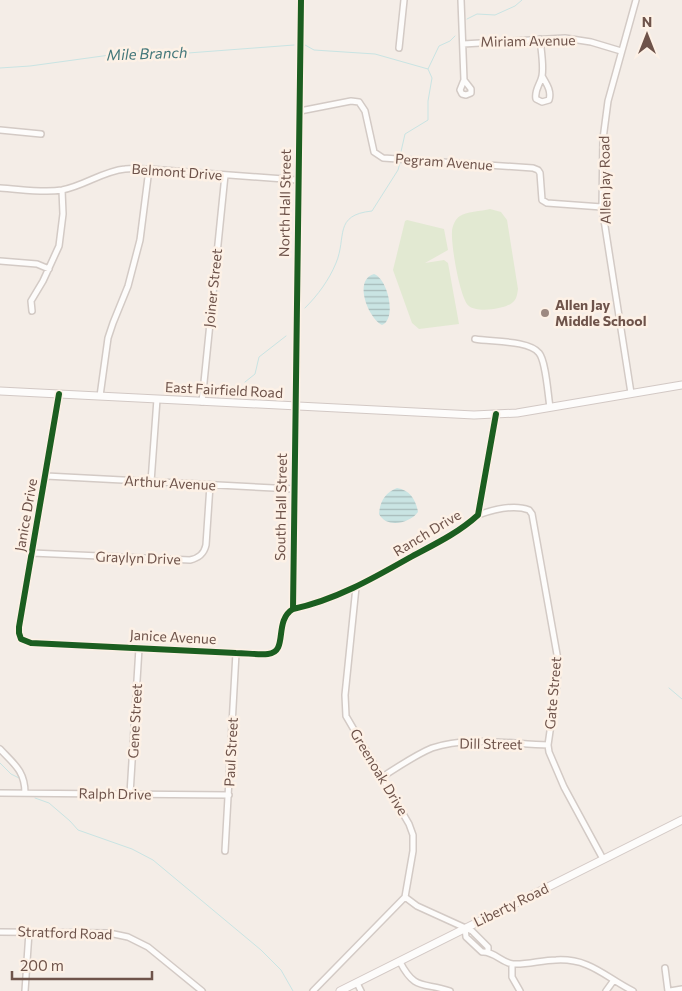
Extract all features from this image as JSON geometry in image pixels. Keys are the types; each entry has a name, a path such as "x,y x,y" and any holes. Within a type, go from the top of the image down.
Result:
{"main road":[{"name":"East Fairfield Road","path":"0,391 412,413 496,414 682,385"},
{"name":"Liberty Road","path":"340,991 682,820"}],"street":[{"name":"North Hall Street","path":"296,406 297,180 301,0"},
{"path":"399,48 404,0"},
{"path":"461,0 464,80"},
{"name":"Allen Jay Road","path":"631,393 602,207 604,127 608,101 636,0"},
{"path":"540,39 542,76 549,89 550,97 549,100 542,102 536,99 537,87 542,76"},
{"name":"Miriam Avenue","path":"463,44 540,39 576,39 621,51"},
{"name":"Pegram Avenue","path":"300,112 352,101 359,102 366,111 374,152 382,158 533,168 540,173 541,196 542,200 547,203 602,207"},
{"path":"0,130 41,134"},
{"name":"Belmont Drive","path":"0,188 40,191 62,190 124,169 149,169 297,180"},
{"path":"100,396 108,338 128,286 140,240 149,169"},
{"name":"Joiner Street","path":"202,402 225,175"},
{"path":"32,310 31,301 55,257 62,232 62,190"},
{"path":"0,261 37,264 49,269"},
{"path":"475,339 530,347 540,354 543,361 550,407"},
{"name":"Janice Drive","path":"21,639 19,627 59,394"},
{"path":"151,482 157,399"},
{"name":"South Hall Street","path":"292,609 296,406"},
{"name":"Ranch Drive","path":"292,609 336,596 356,587 450,536 478,516 496,414"},
{"name":"Arthur Avenue","path":"46,476 294,489"},
{"name":"Graylyn Drive","path":"32,552 190,560 196,558 202,553 206,545 210,485"},
{"name":"Gate Street","path":"478,516 492,511 517,508 529,510 532,514 558,660 548,745 564,787 603,860"},
{"name":"Greenoak Drive","path":"356,587 345,695 346,716 399,804 412,831 413,851 405,897"},
{"name":"Janice Avenue","path":"21,639 31,643 269,654 280,646 283,619 286,613 292,609"},
{"name":"Gene Street","path":"130,794 139,648"},
{"name":"Paul Street","path":"225,852 236,653"},
{"name":"Dill Street","path":"382,777 430,749 452,743 479,742 548,745"},
{"path":"0,749 20,770 24,781 25,793"},
{"name":"Ralph Drive","path":"0,793 229,795"},
{"path":"313,991 405,897 417,906 472,932 488,947 488,952 512,964 566,960 596,968 633,991"},
{"name":"Stratford Road","path":"0,932 109,933 128,937 148,947 202,991"},
{"path":"25,991 29,932"},
{"path":"400,962 407,976 413,982 425,988 450,991"},
{"path":"512,964 512,977 520,991"},
{"path":"665,968 669,991 682,989"},
{"path":"606,991 614,980"},
{"path":"357,983 361,991"}],"green space":[{"path":"490,209 501,212 507,220 518,289 515,300 508,305 491,309 478,309 469,306 462,294 455,260 452,230 458,217"},
{"path":"405,221 444,229 448,250 425,263 444,260 448,263 459,324 419,329 412,323 393,270"}],"water":[{"path":"374,274 383,283 389,299 389,315 387,321 382,325 372,315 365,299 364,284"},
{"path":"397,488 412,496 418,512 410,519 398,523 387,522 379,514 381,505 389,492"}],"waterway":[{"name":"Mile Branch","path":"467,19 477,14 495,15 515,6 522,0"},
{"name":"Mile Branch","path":"305,45 314,50 375,54 428,69 439,46 450,41 455,36"},
{"name":"Mile Branch","path":"0,68 30,66 139,51 188,53 294,45"},
{"path":"400,156 405,134 428,120 428,101 432,78 428,69"},
{"path":"305,308 323,287 336,263 346,222 351,217 360,213 372,211 398,170 400,163"},
{"path":"245,382 255,374 259,357 286,336"},
{"path":"669,688 682,699"},
{"path":"0,763 11,774 19,778"},
{"path":"35,798 49,803 78,830 132,849 153,860 261,950 281,970 293,991"}],"cycle path":[{"path":"293,609 301,0"},
{"path":"59,394 19,627 21,639 31,643 256,654 268,654 278,648 284,621 287,614 293,609 324,600 367,581 445,539 478,515 496,414"}],"place":[{"name":"Allen Jay Middle School","path":"545,313"}]}
